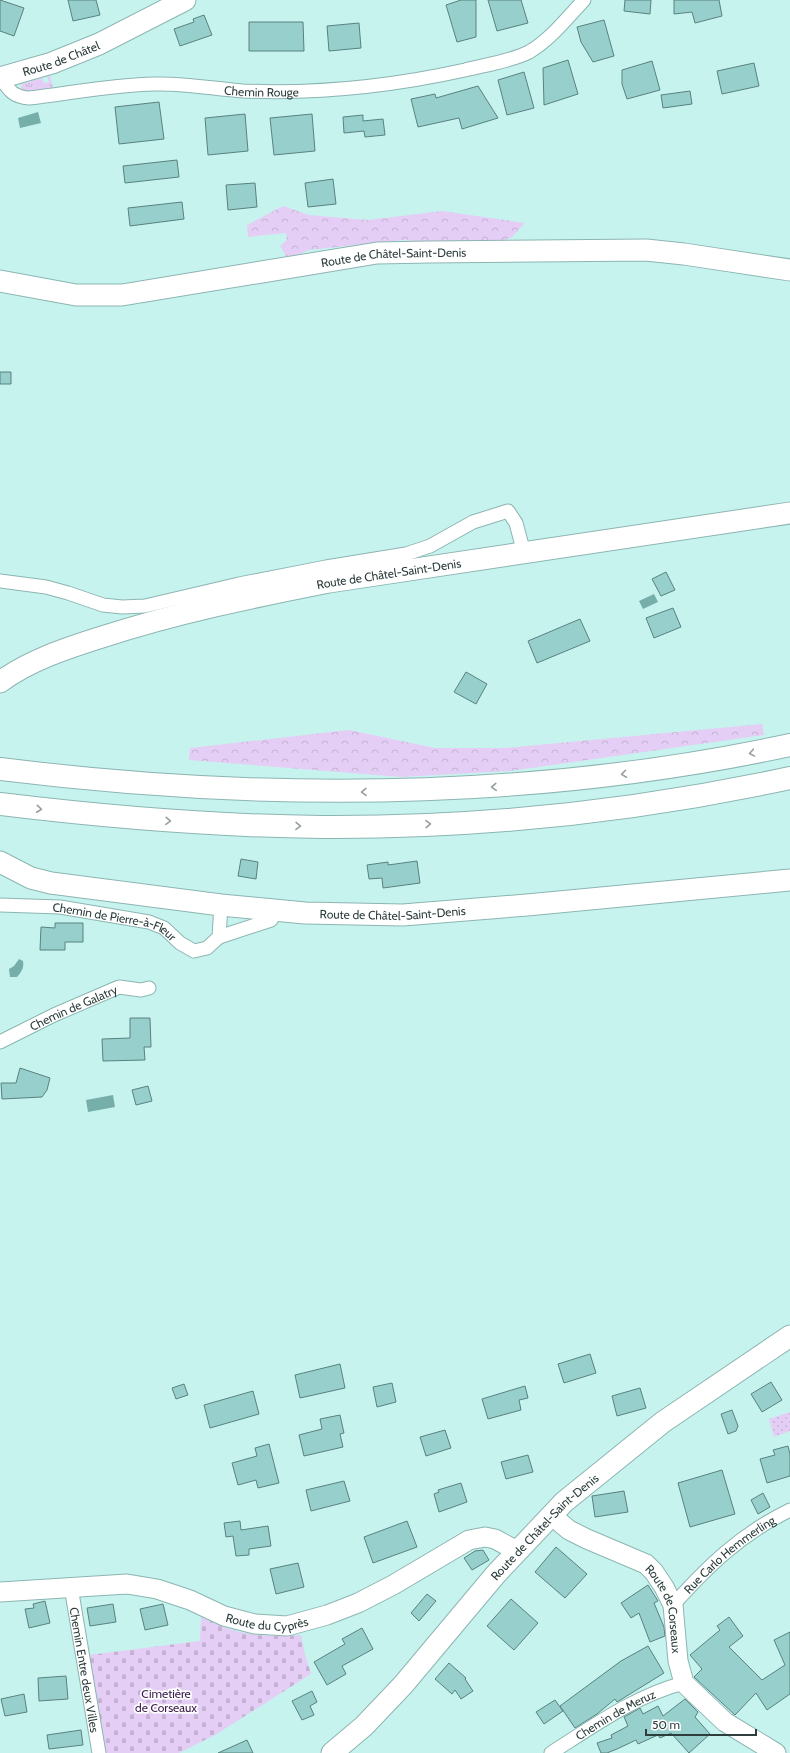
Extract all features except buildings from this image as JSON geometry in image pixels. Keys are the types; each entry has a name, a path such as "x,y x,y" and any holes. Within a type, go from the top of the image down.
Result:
{"highway":[{"path":"0,769 106,780 245,790 331,792 410,791 490,787 605,776 684,765 790,745"},
{"path":"0,804 124,818 209,823 372,826 491,821 548,816 665,801 790,778"}],"main road":[{"name":"Route de Châtel","path":"1,78 52,63 120,34 184,0"},
{"name":"Route de Châtel-Saint-Denis","path":"0,281 76,295 122,295 377,253 429,252 646,250 684,254 790,270"},
{"name":"Route de Châtel-Saint-Denis","path":"0,682 22,668 58,652 166,618 274,593 329,582 790,513"},
{"name":"Route de Châtel-Saint-Denis","path":"0,862 31,878 51,883 221,905 305,913 403,914 527,905 790,880"},
{"name":"Route de Châtel-Saint-Denis","path":"332,1753 364,1726 403,1685 517,1551 550,1515 663,1422 790,1336"}],"street":[{"name":"Chemin Rouge","path":"1,78 13,94 18,97 29,98 132,85 157,84 244,91 322,90 372,86 450,73 528,52 541,44 584,0"},
{"path":"0,581 46,587 103,605 122,607 145,606 239,584 326,567 406,554 440,541 473,522 508,511 516,523 524,553"},
{"path":"219,937 221,905"},
{"name":"Chemin de Pierre-à-Fleur","path":"0,906 60,908 149,922 164,928 180,944 194,951 207,948 219,937 271,920 277,910"},
{"name":"Chemin de Galatry","path":"0,1042 54,1015 119,987 141,990 149,988"},
{"name":"Rue Carlo Hemmerling","path":"673,1605 732,1546 756,1528 790,1510"},
{"name":"Route de Corseaux","path":"550,1515 569,1530 646,1564 664,1587 673,1605 678,1661 684,1683"},
{"name":"Route du Cyprès","path":"0,1592 127,1584 157,1589 190,1600 224,1616 255,1624 287,1626 327,1615 358,1603 393,1585 469,1540 485,1537 495,1539 517,1551"},
{"name":"Chemin Entre deux Villes","path":"71,1587 99,1753"},
{"path":"684,1683 725,1722 776,1753"},
{"name":"Chemin de Meruz","path":"551,1753 600,1722 639,1701 684,1683"}],"green space":[{"path":"47,76 50,76 54,90 27,93 21,88 22,84 42,78 44,83 49,82"},
{"path":"283,206 309,215 368,220 442,211 525,223 512,237 498,243 460,245 403,240 309,250 288,259 280,246 287,240 286,233 248,237 247,225"},
{"path":"762,724 764,735 510,771 401,777 189,760 190,748 349,730 435,748 505,748"},
{"path":"790,1412 790,1431 774,1437 769,1419"},
{"name":"Cimetière de Corseaux","path":"201,1617 226,1628 250,1634 274,1636 301,1635 311,1674 215,1735 179,1753 105,1753 89,1655 200,1641"}],"water":[{"path":"38,112 41,123 20,128 18,118"},
{"path":"654,594 658,602 643,609 639,601"},
{"path":"19,959 23,961 23,966 20,973 17,977 10,977 9,969 14,966"},
{"path":"113,1095 115,1107 88,1112 86,1100"}]}
